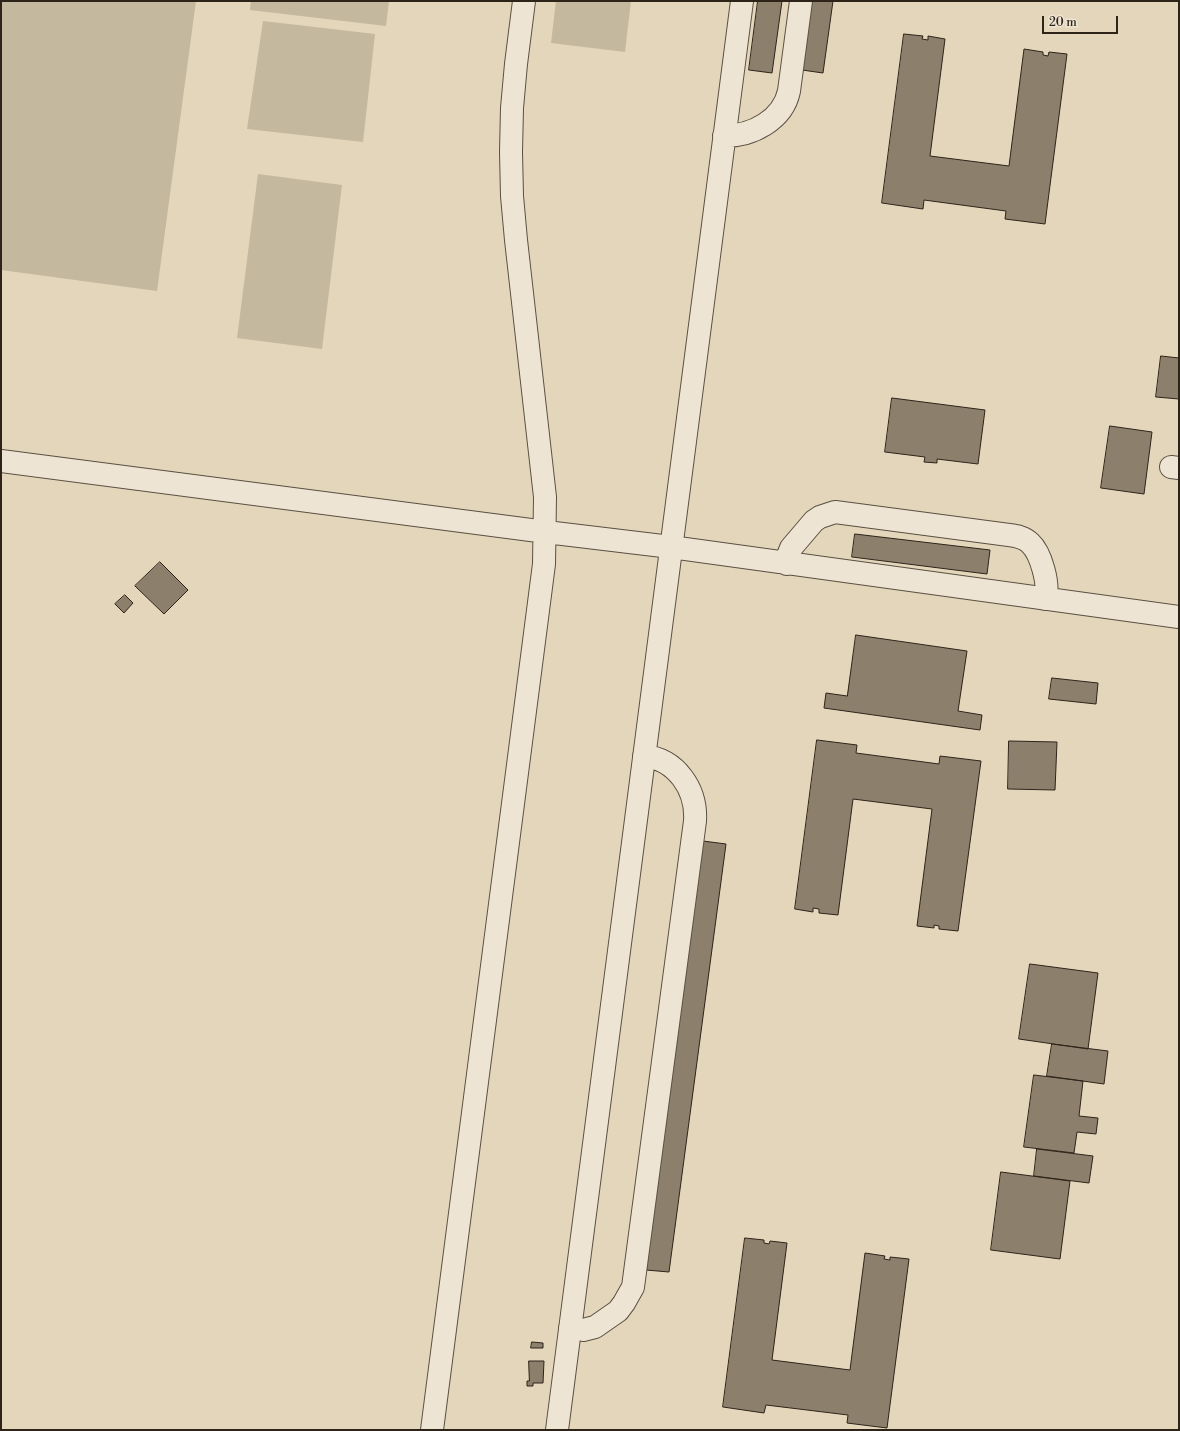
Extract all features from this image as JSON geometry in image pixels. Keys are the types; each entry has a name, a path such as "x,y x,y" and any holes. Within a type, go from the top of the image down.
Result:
{"lane":[{"path":"432,1430 544,564 546,532 544,483 512,196 512,108 524,1"},
{"path":"557,1430 742,1"},
{"path":"724,136 738,136 752,132 772,120 784,107 789,91 801,1"},
{"path":"1,461 671,547 1179,617"},
{"path":"787,564 787,558 791,548 814,521 820,516 835,512 1009,534 1024,538 1030,542 1038,554 1047,585 1045,599"},
{"path":"570,1328 582,1330 595,1326 618,1311 624,1304 632,1287 695,821 696,810 694,800 691,790 685,781 665,762 659,759 644,756"}],"shaded area":[{"path":"1,1 196,1 157,291 1,270"},
{"path":"251,1 389,1 386,26 250,10"},
{"path":"556,1 631,1 625,52 551,43"},
{"path":"263,21 375,34 363,142 247,129"},
{"path":"258,174 342,185 322,349 237,338"}],"building":[{"path":"758,1 782,1 772,73 749,70"},
{"path":"812,1 833,1 823,73 802,70"},
{"path":"904,34 923,36 922,39 928,40 928,36 945,39 930,156 1009,166 1024,49 1043,52 1043,55 1048,56 1049,52 1067,54 1045,224 1005,219 1006,211 924,200 923,209 882,203"},
{"path":"1161,356 1179,358 1179,399 1156,397"},
{"path":"892,398 985,410 978,464 937,459 937,463 924,462 925,457 885,452"},
{"path":"1110,426 1152,432 1144,494 1101,488"},
{"path":"855,534 990,550 987,574 852,557"},
{"path":"160,562 188,590 164,614 135,586"},
{"path":"125,595 133,603 124,613 115,604"},
{"path":"856,635 967,651 958,711 982,715 980,730 824,708 826,693 847,696"},
{"path":"1052,678 1098,683 1096,704 1049,699"},
{"path":"817,740 857,745 856,753 939,764 940,756 981,761 958,931 939,929 939,926 934,925 934,928 917,926 932,809 853,799 838,915 819,913 819,909 813,908 813,912 795,909"},
{"path":"1009,741 1057,742 1055,790 1008,789"},
{"path":"703,841 726,844 669,1272 646,1270"},
{"path":"1030,964 1098,973 1088,1049 1019,1039"},
{"path":"1052,1044 1108,1051 1104,1084 1047,1076"},
{"path":"1034,1075 1083,1081 1079,1116 1098,1118 1096,1134 1077,1132 1074,1153 1024,1147"},
{"path":"1037,1149 1093,1156 1089,1183 1034,1176"},
{"path":"1001,1172 1070,1181 1060,1259 991,1250"},
{"path":"745,1238 764,1240 764,1243 769,1244 770,1241 787,1243 772,1360 850,1370 865,1253 885,1256 884,1259 890,1260 890,1257 909,1259 887,1428 847,1423 848,1415 766,1405 764,1413 723,1407"},
{"path":"532,1342 543,1343 543,1348 531,1348"},
{"path":"529,1361 544,1361 543,1383 533,1383 533,1386 527,1386 527,1381 529,1381"}]}
